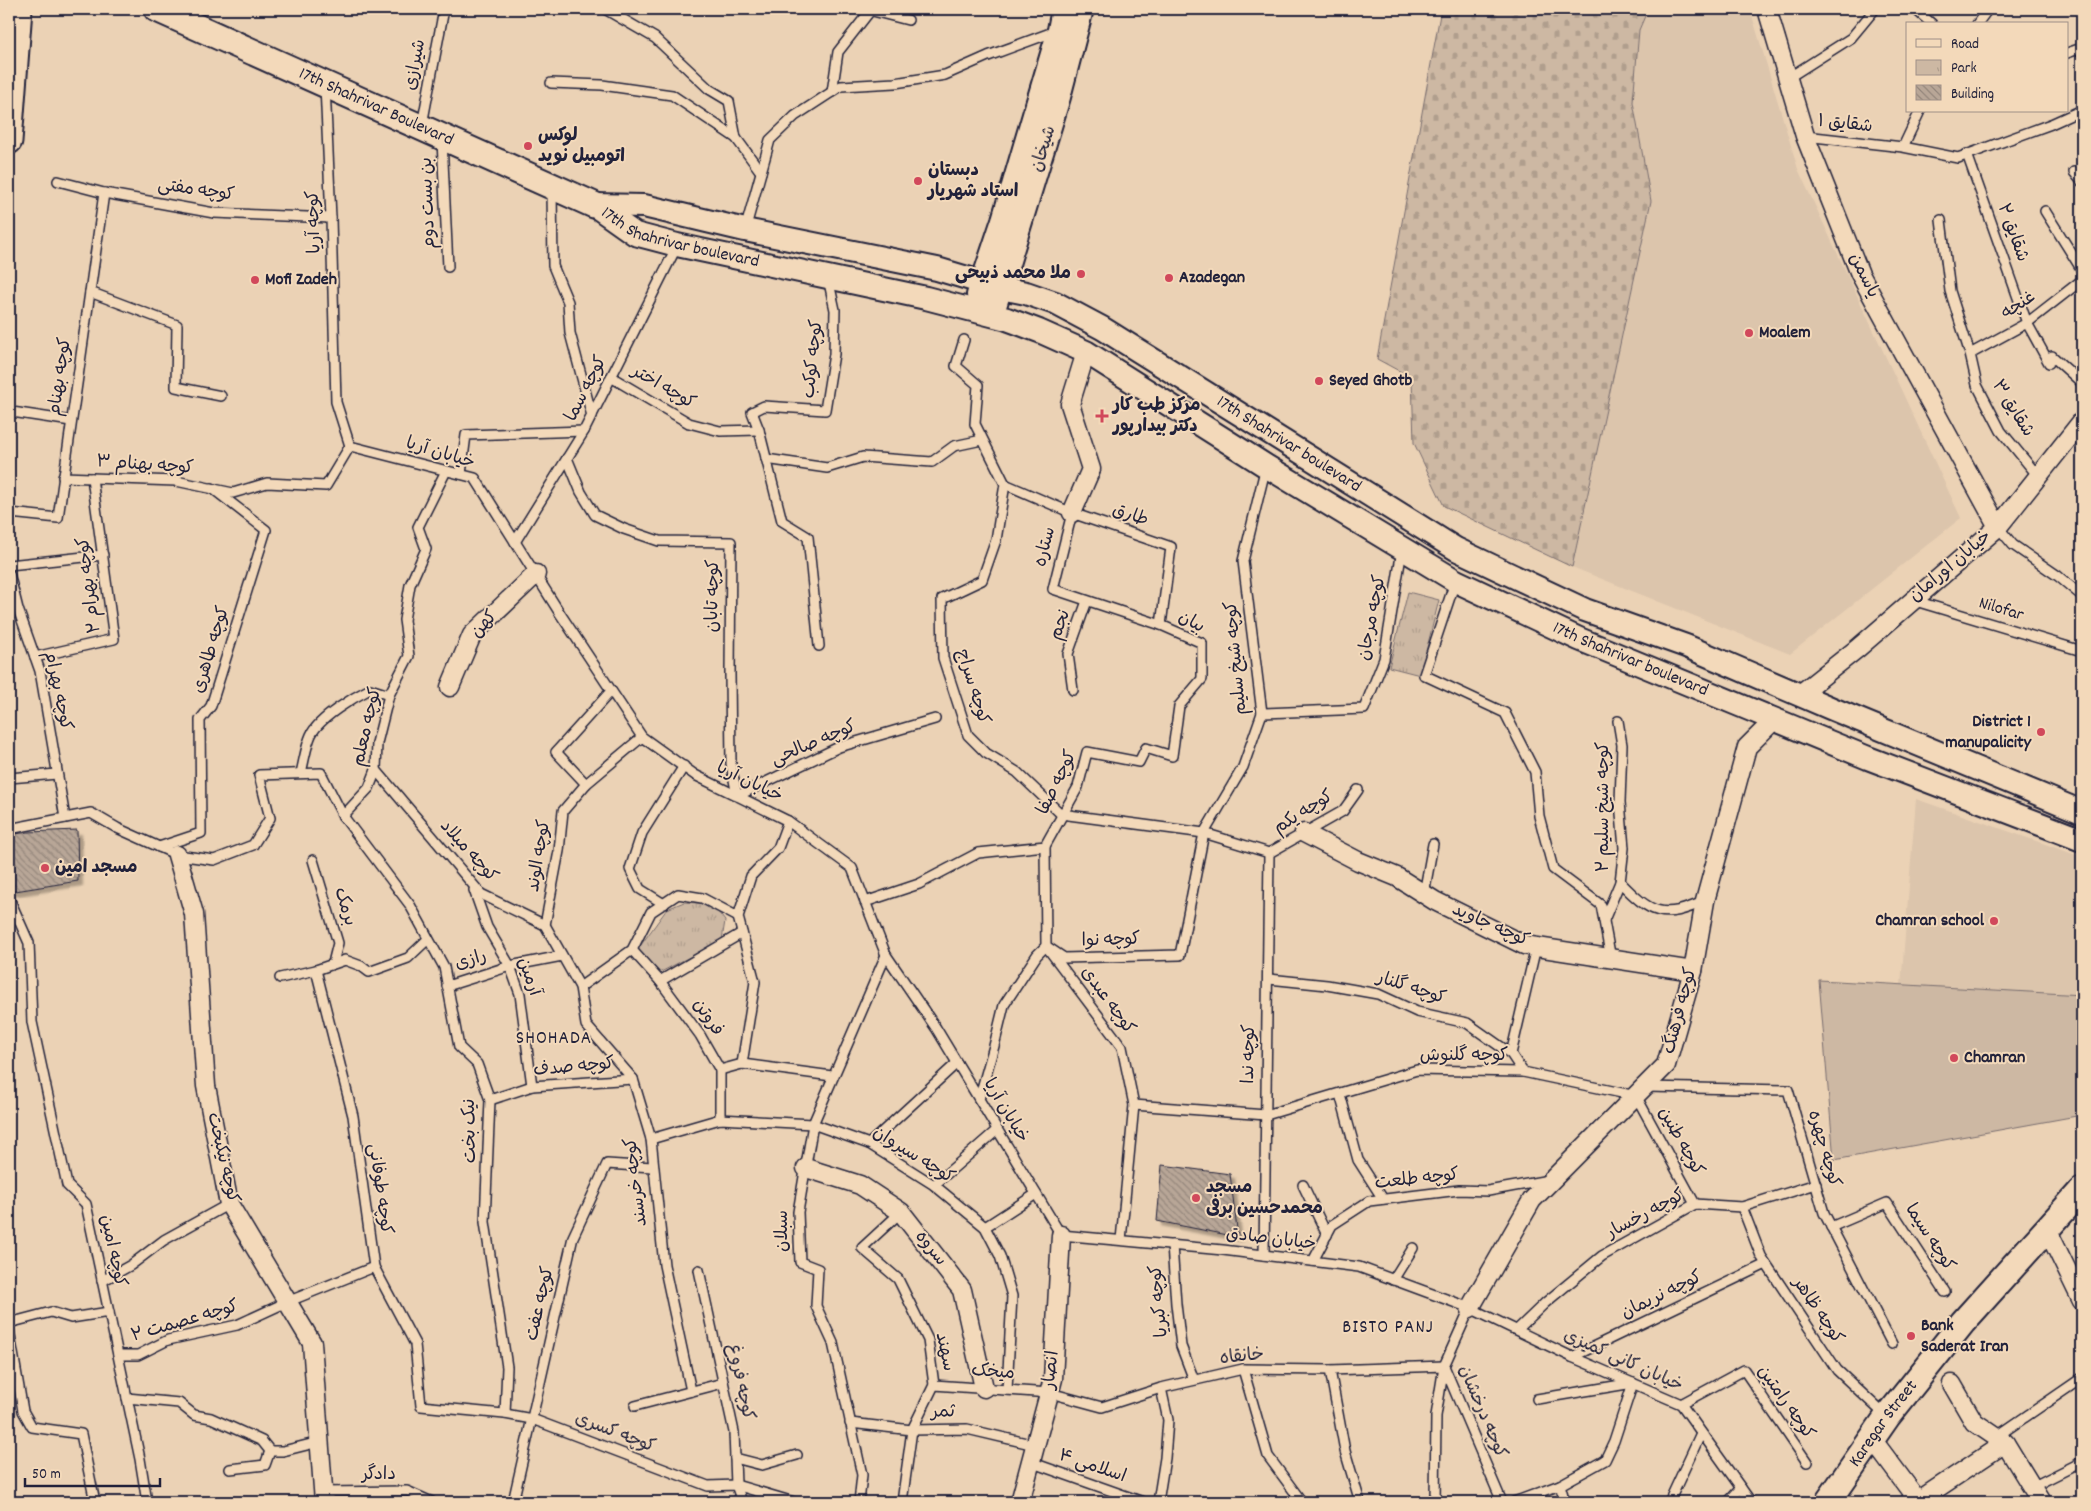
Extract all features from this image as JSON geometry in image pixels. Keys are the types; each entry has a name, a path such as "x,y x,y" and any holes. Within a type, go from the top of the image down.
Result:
{"main road":[{"path":"9,141 19,9"},
{"name":"17th Shahrivar Boulevard","path":"157,9 594,205"},
{"name":"Karegar Street","path":"1828,1502 1887,1417 1963,1322 2082,1190"}],"street":[{"name":"شیخان","path":"992,285 1059,97 1082,9"},
{"name":"یاسمن","path":"1767,9 1805,136 1860,274 1998,527"},
{"name":"شیخان","path":"992,285 1061,19"},
{"name":"17th Shahrivar boulevard","path":"594,205 644,206 745,230 937,269 1026,293 1055,303 1102,328 1456,549 1585,610 1686,646 2082,812"},
{"name":"17th Shahrivar boulevard","path":"594,205 635,234 677,245 982,312 1039,331 1086,352 1266,466 1456,581 1579,639 1868,758 2082,840"},
{"path":"982,312 992,285"},
{"path":"1072,513 1092,468 1070,404 1086,352"},
{"name":"خیابان اورامان","path":"1800,694 1858,648 1998,527 2082,421"},
{"name":"کهن","path":"450,687 472,635 536,574"},
{"path":"1775,720 1800,694"},
{"name":"کوچه فرهنگ","path":"1470,1308 1532,1200 1666,1065 1693,971 1705,901 1747,747 1775,720"},
{"name":"کوچه جاوید","path":"1304,833 1358,861 1398,877 1424,894 1524,945 1693,971"},
{"name":"کوچه نیکبخت","path":"177,855 194,914 206,1086 229,1204 312,1343 324,1497"},
{"name":"سروه","path":"806,1168 860,1185 901,1212 962,1290 984,1388"},
{"path":"2047,1228 2082,1301"},
{"name":"انصار","path":"1017,1501 1053,1379 1061,1235"},
{"path":"1952,1384 1974,1422 2000,1440 2042,1502"},
{"path":"1872,1439 1918,1502 2000,1440"}],"lane":[{"name":"شیرازی","path":"432,132 444,9"},
{"path":"605,9 655,38 709,89 729,101 736,138"},
{"path":"1788,78 1851,38 1875,9"},
{"path":"1915,9 1930,22"},
{"path":"1978,22 1987,9"},
{"path":"832,92 838,52 867,10 908,20"},
{"path":"745,230 770,140 795,116 842,86 895,83 945,75 988,56 1061,19"},
{"path":"2068,53 2082,48"},
{"path":"551,83 602,84 672,95 736,138 761,172"},
{"name":"کوچه آریا","path":"325,84 336,402 350,446"},
{"name":"شقایق ۱","path":"1805,136 1903,147 1958,158 2051,124 2082,110"},
{"path":"1903,147 1920,112"},
{"name":"بن بست دوم","path":"432,132 448,267"},
{"name":"شقایق ۲","path":"1967,154 2027,323 2049,363 2052,356 2082,383"},
{"path":"2074,172 2082,182"},
{"name":"کوچه مفتی","path":"58,181 104,193 214,213 331,218"},
{"path":"552,186 553,266 568,302 570,333 592,416"},
{"name":"کوچه بهنام","path":"10,514 58,518 104,193"},
{"path":"2045,211 2082,270"},
{"path":"1941,220 1950,291 1970,354"},
{"name":"کوچه سما","path":"515,542 584,431 677,245"},
{"name":"کوچه کوکب","path":"758,430 752,412 764,406 825,410 834,354 835,310 828,277"},
{"name":"غنچه","path":"1970,354 2027,323 2082,280"},
{"path":"90,292 177,325 176,387 221,396"},
{"path":"964,340 956,366 978,385 975,424 1005,484"},
{"name":"شقایق ۳","path":"1970,354 1977,385 2001,431 2038,476"},
{"name":"کوچه اختر","path":"612,377 689,423 720,431 758,430"},
{"path":"12,412 71,421"},
{"path":"758,430 782,521 808,537 819,646"},
{"path":"461,474 466,436 584,431"},
{"path":"766,459 826,468 863,458 932,462 954,446 982,440"},
{"name":"خیابان آریا","path":"350,446 475,478 642,737 695,775 788,821 852,868 886,955 936,1028 1061,1235"},
{"name":"کوچه بهنام ۳","path":"63,477 176,481 233,492 267,483 326,486 350,446"},
{"name":"کوچه تابان","path":"567,458 581,492 595,515 624,530 659,541 731,542 731,755 737,796"},
{"name":"کوچه شیخ سلیم","path":"1180,955 1204,832 1243,768 1262,713 1243,561 1266,466"},
{"name":"کوچه معلم","path":"343,816 370,788 376,770 377,742 389,695 409,656 404,620 410,585 426,549 418,527 446,470"},
{"name":"کوچه بهرام ۲","path":"35,657 114,639 92,478"},
{"name":"طارق","path":"1005,484 1072,513 1171,547 1161,626"},
{"name":"کوچه سراج","path":"1005,484 996,540 982,580 942,599 943,658 968,735 986,752 1017,772 1061,814"},
{"name":"کوچه طاهری","path":"159,847 201,833 200,720 211,706 266,530 212,488"},
{"name":"ستاره","path":"1053,590 1072,513"},
{"path":"1998,527 2013,545 2058,576 2082,596"},
{"name":"کوچه مرجان","path":"1262,713 1364,709 1384,659 1402,549"},
{"path":"9,564 103,555"},
{"name":"کوچه بهرام","path":"9,573 18,609 40,671 65,818"},
{"path":"1456,581 1424,675 1505,713 1535,772 1539,816 1553,869 1601,905 1611,959"},
{"name":"بیان","path":"1053,590 1161,626 1202,643 1202,679 1179,706 1172,756"},
{"name":"Nilofar","path":"1912,600 2082,651"},
{"name":"نجم","path":"1073,690 1068,654 1087,601"},
{"path":"9,829 91,813 117,828 177,855 214,860 253,845 270,818 259,776 301,773 311,734 328,716 352,698 370,689 389,695"},
{"path":"586,784 556,752 611,691"},
{"name":"کوچه صالحی","path":"737,796 839,747 935,719"},
{"name":"کوچه شیخ سلیم ۲","path":"1604,920 1620,882 1624,848 1620,802 1622,745 1618,721"},
{"name":"کوچه الوند","path":"545,925 559,851 563,811 586,784 642,737"},
{"name":"کوچه صفا","path":"1045,846 1061,814 1078,787 1087,752 1139,762 1146,748 1172,756"},
{"path":"664,904 640,889 630,869 642,834 684,766"},
{"name":"کوچه میلاد","path":"376,770 481,894 545,925"},
{"name":"نیک بخت","path":"301,773 321,772 343,816 410,905 444,967 459,1047 477,1064 490,1100 485,1222 507,1367 506,1414"},
{"path":"9,778 56,774"},
{"name":"کوچه یکم","path":"1204,832 1269,853 1343,810 1358,790"},
{"path":"1061,814 1204,832"},
{"path":"742,1064 755,982 738,917 751,876 778,848 788,821"},
{"path":"1424,894 1433,844"},
{"path":"865,902 919,884 978,853 1045,846 1046,946 1037,955 1004,1006 979,1099"},
{"name":"کوچه ندا","path":"1264,1255 1269,853"},
{"name":"برمک","path":"313,860 338,942 334,959 335,963"},
{"path":"1620,882 1640,903 1662,912 1683,911 1705,901"},
{"name":"آرمین","path":"472,884 487,926 510,966 520,994 532,1086"},
{"path":"545,925 580,987 632,950 651,912 678,894 702,898 738,917"},
{"name":"کوچه امین","path":"9,898 29,943 32,1022 67,1185 86,1204 147,1502"},
{"path":"660,981 742,933"},
{"path":"280,978 316,970 346,960 361,966 369,972 408,958 428,939"},
{"name":"کوچه نوا","path":"1046,946 1064,958 1180,955"},
{"name":"کوچه عبدی","path":"1046,946 1122,1047 1134,1105 1121,1240"},
{"path":"1512,1054 1536,947"},
{"name":"فروتن","path":"632,950 660,981 700,1035 720,1070 720,1119"},
{"name":"سبلان","path":"858,1502 862,1475 832,1343 816,1306 818,1268 800,1262 798,1212 813,1124 832,1076 886,955"},
{"name":"رازی","path":"448,986 510,966 562,956"},
{"name":"کوچه طوفانی","path":"316,970 353,1116 374,1267 415,1344 421,1406"},
{"name":"کوچه گلنار","path":"1268,979 1327,985 1378,994 1417,1012 1468,1023 1512,1054 1523,1072"},
{"name":"کوچه خرسند","path":"580,987 586,1025 632,1079 651,1139 652,1167 664,1265 691,1391"},
{"path":"869,1144 957,1063"},
{"path":"720,1070 742,1064 832,1076"},
{"name":"کوچه گلنوش","path":"1266,1115 1418,1070 1523,1072 1640,1091"},
{"name":"کوچه صدف","path":"490,1100 532,1086 632,1079"},
{"name":"کوچه چهره","path":"1640,1091 1788,1090 1824,1213 1892,1344"},
{"name":"کوچه طنین","path":"1640,1091 1695,1204"},
{"path":"1340,1094 1358,1160 1383,1199"},
{"path":"1134,1105 1266,1115"},
{"name":"کوچه سیروان","path":"651,1139 720,1119 813,1124 869,1144 934,1185 985,1227 1000,1256 1012,1296 1007,1390"},
{"path":"934,1185 997,1130"},
{"name":"کوچه عفت","path":"513,1502 573,1237 606,1164 652,1167"},
{"name":"کوچه طلعت","path":"1313,1261 1332,1225 1369,1201 1459,1190 1488,1191 1553,1179"},
{"name":"کوچه رخسار","path":"1517,1330 1545,1303 1602,1256 1695,1204 1742,1207 1816,1184"},
{"path":"1302,1185 1327,1235"},
{"path":"985,1227 1036,1194"},
{"name":"کوچه سیما","path":"1831,1226 1888,1203 1945,1292"},
{"path":"102,1281 131,1265 164,1240 229,1204"},
{"name":"کوچه ظاهر","path":"1742,1207 1760,1256 1837,1370 1887,1417"},
{"name":"سهند","path":"901,1212 862,1248 898,1279 928,1340 934,1385 912,1430 902,1502"},
{"name":"خیابان صادق","path":"1061,1235 1172,1245 1359,1267 1470,1308"},
{"name":"کوچه کبریا","path":"1172,1245 1181,1346 1194,1380"},
{"path":"1393,1280 1412,1248"},
{"name":"کوچه نریمان","path":"1572,1357 1766,1264"},
{"name":"کوچه عصمت ۲","path":"118,1355 138,1355 168,1340 237,1325 287,1302 374,1267"},
{"name":"کوچه فروغ","path":"699,1270 734,1432 736,1485 740,1496 739,1502"},
{"name":"خیابان کانی کمیزی","path":"1470,1308 1572,1357 1681,1404 1751,1502"},
{"name":"کوچه درخشان","path":"1470,1308 1444,1366 1502,1502"},
{"path":"9,1323 51,1312 71,1318 109,1312"},
{"path":"9,1329 23,1412 32,1427 81,1434 95,1502"},
{"path":"1434,1502 1436,1416 1444,1366"},
{"name":"خانقاه","path":"1050,1393 1102,1407 1161,1388 1243,1369 1330,1370 1444,1366"},
{"path":"1243,1369 1268,1456 1302,1502"},
{"path":"1330,1370 1345,1451 1360,1502"},
{"name":"کوچه رامتین","path":"1681,1404 1744,1370 1806,1462"},
{"path":"2000,1440 2082,1378"},
{"path":"634,1406 723,1383"},
{"path":"1537,1400 1633,1383"},
{"path":"1514,1502 1560,1485 1605,1460 1633,1383"},
{"name":"میخک","path":"934,1385 1050,1393"},
{"path":"1158,1502 1165,1458 1168,1420 1161,1388"},
{"path":"127,1398 179,1403 194,1415 211,1418 262,1441 270,1452"},
{"name":"کوچه کسری","path":"421,1406 506,1414 532,1419 708,1486 736,1485 794,1502"},
{"name":"ثمر","path":"850,1423 912,1430 967,1430 1032,1454"},
{"path":"1669,1502 1702,1433"},
{"path":"270,1452 283,1451 320,1442"},
{"path":"230,1468 265,1465 270,1452"},
{"name":"اسلامی ۴","path":"1032,1454 1143,1502"},
{"path":"735,1458 762,1465 797,1455"},
{"path":"2032,1487 2082,1462"},
{"path":"1560,1485 1565,1502"},
{"path":"1728,1502 1740,1488"},
{"name":"دادگر","path":"324,1497 407,1491 432,1502"}],"shaded area":[{"name":"Moalem","path":"1648,9 1750,9 1798,169 1961,518 1790,654 1572,567 1651,201 1633,102 1639,30"},
{"name":"Chamran school","path":"1916,799 2082,857 2082,995 1901,985"}],"green space":[{"path":"1441,9 1648,9 1639,30 1633,102 1651,201 1572,567 1444,506 1414,443 1412,378 1377,359"},
{"path":"1408,592 1439,600 1420,675 1389,667"},
{"path":"684,902 712,904 725,921 722,940 657,974 638,949 667,909"},
{"name":"Chamran","path":"1819,980 2082,995 2082,1115 1834,1160"}],"building":[{"name":"مسجد امین","path":"77,830 78,881 9,892 9,873 12,872 9,856 9,835 28,832"},
{"name":"مسجد محمدحسین برفی","path":"1162,1165 1230,1174 1238,1237 1157,1221"}],"place":[{"name":"لوکس اتومبیل نوید","path":"528,146"},
{"name":"دبستان استاد شهریار","path":"918,181"},
{"name":"ملا محمد ذبیحی","path":"1081,274"},
{"name":"Azadegan","path":"1169,278"},
{"name":"Mofi Zadeh","path":"255,280"},
{"name":"Moalem","path":"1749,333"},
{"name":"Seyed Ghotb","path":"1319,381"},
{"name":"مرکز طب کار دکتر بیدارپور","path":"1102,416"},
{"name":"District 1 manupalicity","path":"2041,732"},
{"name":"مسجد امین","path":"45,868"},
{"name":"Chamran school","path":"1994,921"},
{"name":"Chamran","path":"1954,1058"},
{"name":"مسجد محمدحسین برفی","path":"1196,1198"},
{"name":"Bank Saderat Iran","path":"1911,1336"}],"district":[{"name":"SHOHADA","path":"554,1039"},
{"name":"BISTO PANJ","path":"1388,1328"}]}
